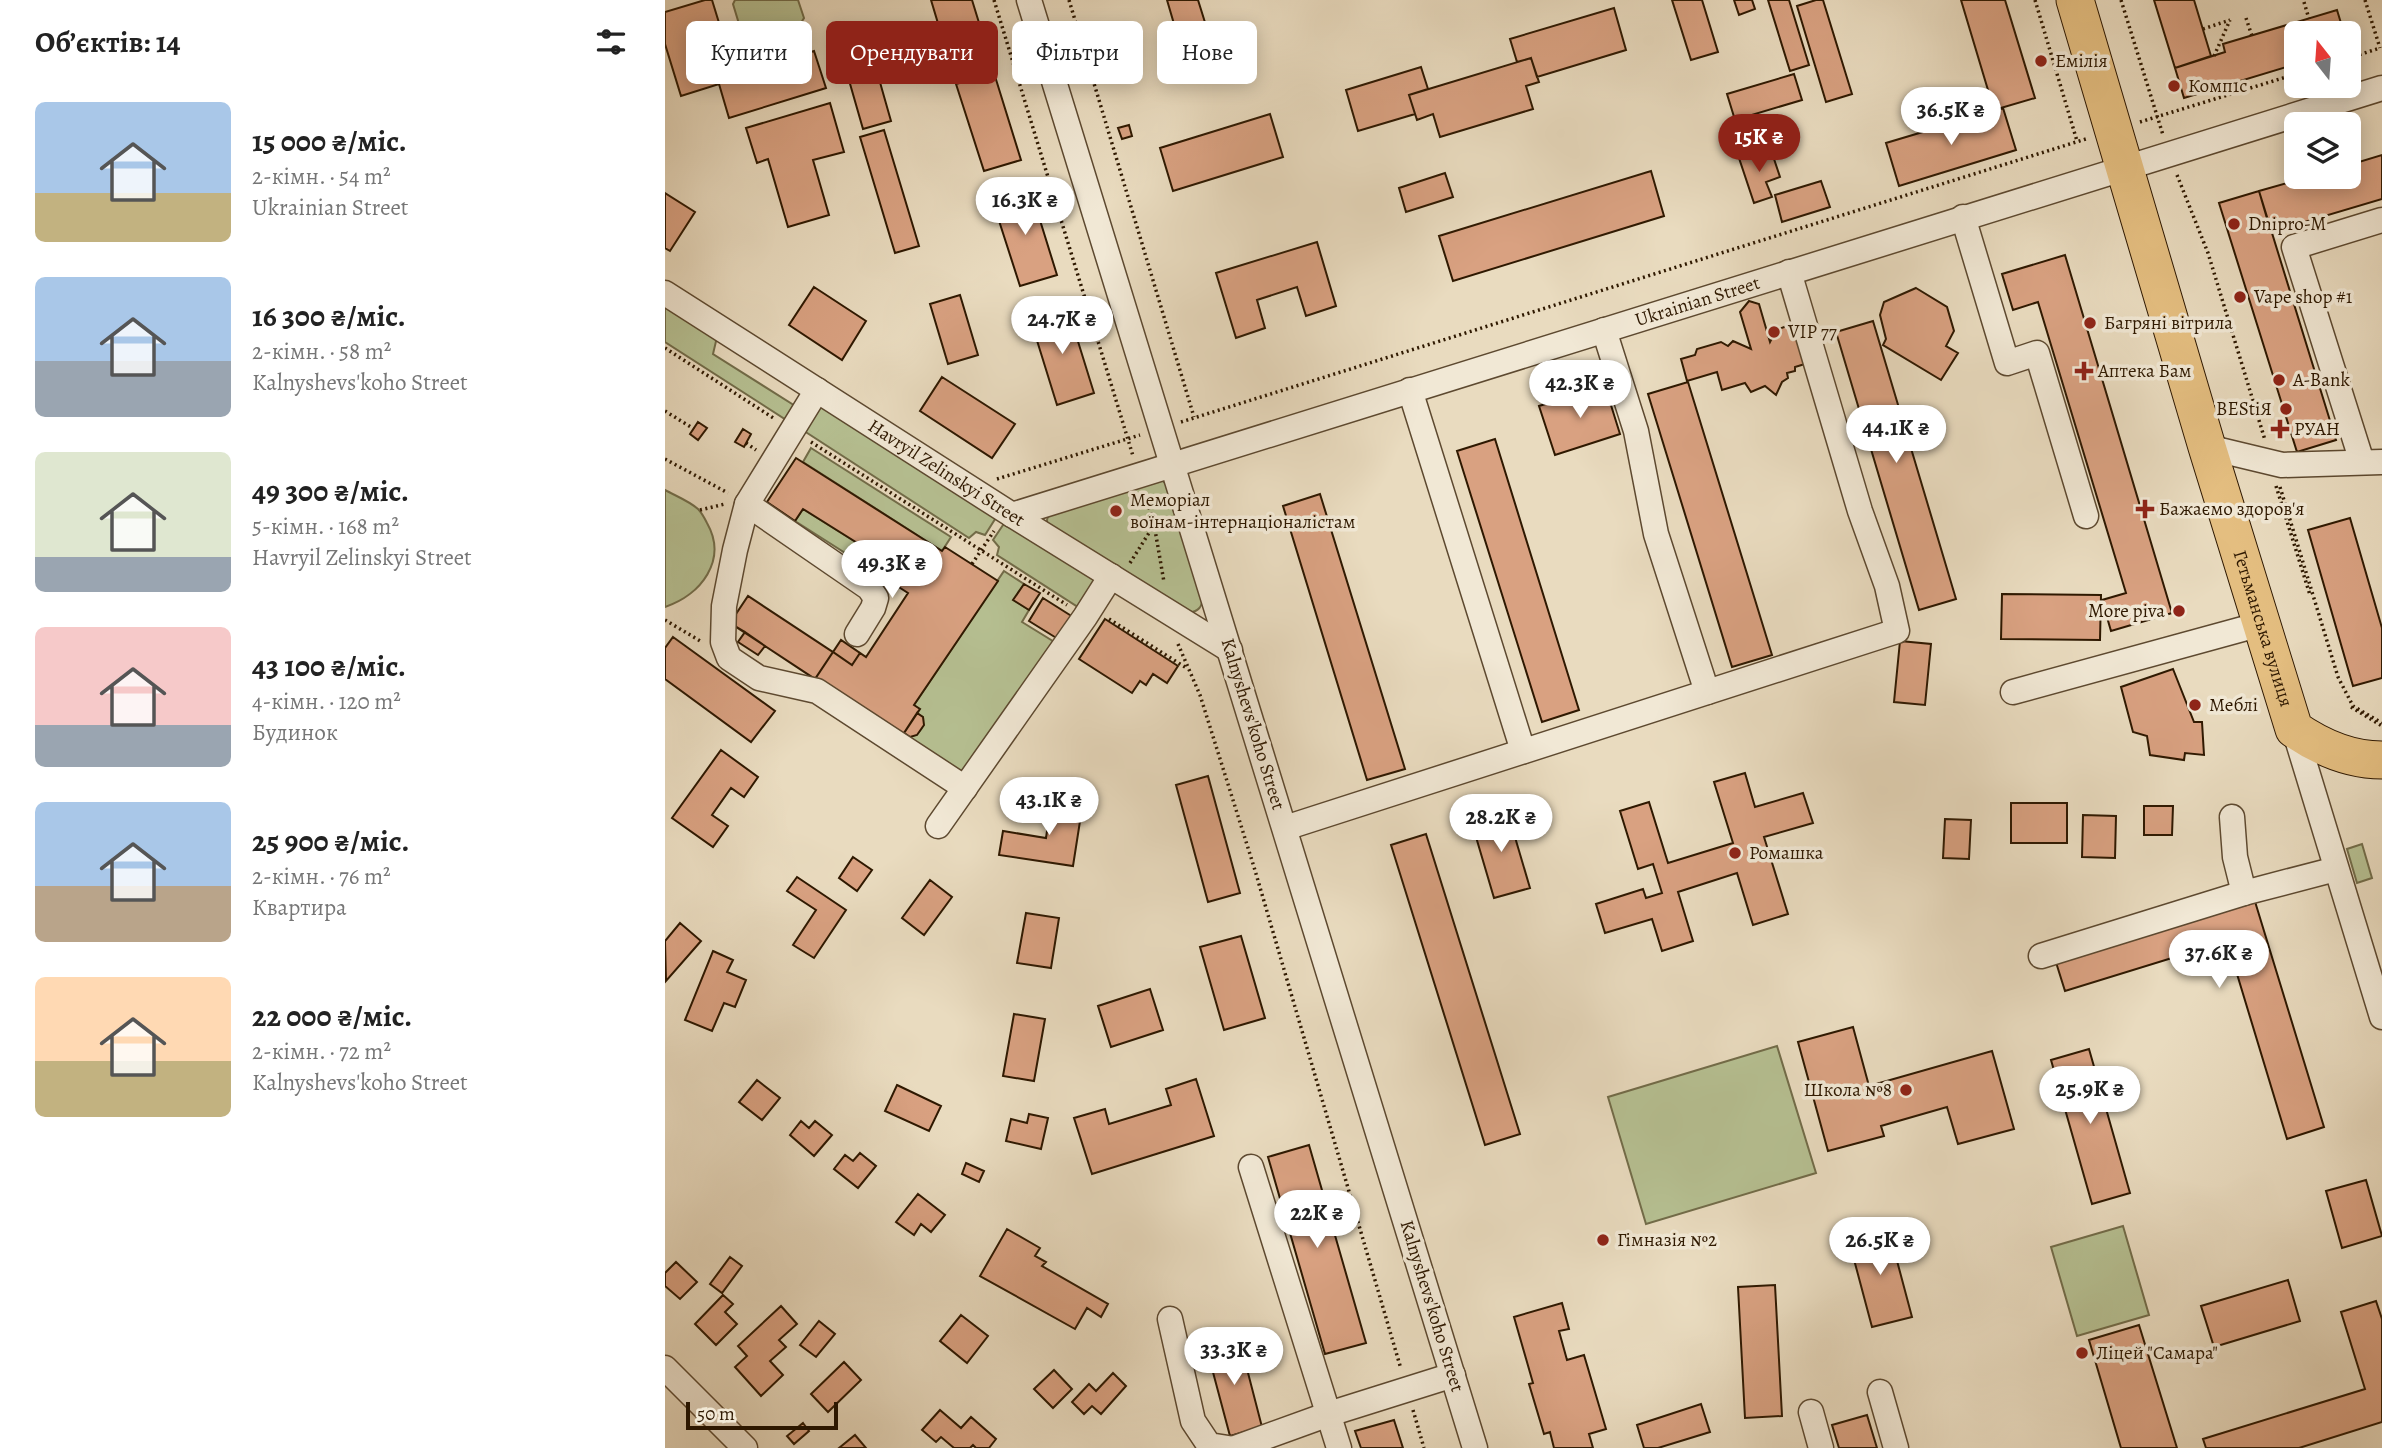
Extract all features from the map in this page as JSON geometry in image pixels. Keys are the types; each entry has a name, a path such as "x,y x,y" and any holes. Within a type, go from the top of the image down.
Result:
{"highway":[{"name":"Гетьманська вулиця","path":"2075,0 2207,447 2294,729"},
{"path":"2294,729 2315,744 2340,753 2382,760"}],"street":[{"name":"Kalnyshevsʹkoho Street","path":"1029,0 1475,1448"},
{"name":"Ukrainian Street","path":"1012,515 2382,88"},
{"path":"1962,217 2007,363 2037,353 2086,516"},
{"path":"2207,447 2282,465 2372,462 2294,247 2382,220"},
{"path":"1285,828 1897,631 1887,586 1860,511 1789,272"},
{"name":"Havryil Zelinskyi Street","path":"665,293 1012,515 1230,650"},
{"path":"1604,330 1636,431 1656,534 1707,692"},
{"path":"817,390 747,503 725,606 723,642 729,658 759,678 817,691 965,788"},
{"path":"1410,390 1523,751"},
{"path":"747,503 869,587 876,598 857,634"},
{"path":"938,826 1111,576"},
{"path":"2013,692 2210,650 2261,624"},
{"name":"Гетьманська вулиця","path":"2294,729 2382,1017"},
{"path":"2232,817 2235,857 2244,893"},
{"path":"2041,956 2244,893 2336,869"},
{"path":"1251,1167 1339,1448"},
{"path":"1170,1319 1193,1421 1209,1445 1228,1448"},
{"path":"665,1368 745,1448"},
{"path":"1235,1448 1329,1414 1453,1375"},
{"path":"1880,1392 1896,1448"},
{"path":"1811,1412 1821,1448"}],"path":[{"path":"987,473 998,480 1128,439 994,0"},
{"path":"1069,0 1194,418 2077,141 2035,0"},
{"path":"2121,0 2168,154 2209,253 2337,680 2352,708 2382,724"},
{"path":"2361,54 2381,48 2365,0"},
{"path":"2304,2 2309,19"},
{"path":"2246,18 2252,36"},
{"path":"2203,29 2230,20 2214,56"},
{"path":"2157,117 2284,78"},
{"path":"665,348 1085,617 1092,621 1098,612 1189,669"},
{"path":"665,411 694,429"},
{"path":"665,459 747,503"},
{"path":"1154,524 1169,612"},
{"path":"1053,605 1056,598"},
{"path":"665,620 729,658"},
{"path":"1175,636 1200,695 1254,867 1424,1448"}],"green space":[{"path":"735,0 798,0 804,18 802,21 738,21 733,4"},
{"path":"665,303 717,337 713,354 800,409 791,423 665,342"},
{"path":"816,400 997,516 985,535 976,532 969,538 798,427"},
{"path":"811,448 951,537 942,551 803,462"},
{"path":"1156,478 1169,487 1203,597 1199,608 1189,613 1048,528 1049,513"},
{"path":"665,490 687,501 699,511 713,537 714,550 712,563 700,585 690,594 665,607"},
{"path":"803,509 902,571 894,584 795,521"},
{"path":"1005,522 1095,580 1078,607 997,555 999,547 993,540"},
{"path":"1004,571 1024,584 1014,600 1029,610 1022,622 1056,643 961,777 904,733 910,737 921,730 923,717 917,713 914,705"},
{"path":"2362,844 2372,878 2357,883 2347,849"},
{"path":"1777,1046 1816,1173 1646,1224 1608,1097"},
{"path":"2123,1226 2149,1315 2077,1336 2051,1247"}],"building":[{"path":"712,0 718,21 686,21 686,84 719,84 681,96 665,44 665,12"},
{"path":"931,0 972,0 978,21 937,21"},
{"path":"1167,0 1198,0 1205,21 1173,21"},
{"path":"1672,0 1702,0 1718,52 1691,60"},
{"path":"1734,0 1752,0 1755,9 1739,15"},
{"path":"1768,0 1789,0 1809,65 1790,71"},
{"path":"1823,0 1852,94 1826,102 1797,6"},
{"path":"1961,0 2005,0 2035,98 1994,110"},
{"path":"2154,0 2194,0 2211,56 2175,68"},
{"path":"1614,8 1626,50 1537,77 1531,58 1517,62 1510,39"},
{"path":"2337,10 2340,21 2300,21"},
{"path":"2284,26 2284,68 2184,98 2175,68 2225,52 2223,44"},
{"path":"814,51 826,88 729,118 719,84 812,84"},
{"path":"1531,58 1539,82 1526,86 1533,109 1440,137 1433,114 1417,120 1409,95"},
{"path":"1421,67 1428,89 1409,95 1415,114 1358,131 1346,90"},
{"path":"1794,74 1802,100 1735,120 1727,94"},
{"path":"850,84 880,84 891,121 863,129"},
{"path":"956,84 997,84 1021,160 984,171"},
{"path":"830,103 844,152 813,160 829,215 788,227 768,159 757,163 746,128"},
{"path":"2003,108 2016,150 1899,186 1886,143"},
{"path":"1270,114 1283,157 1173,191 1160,148"},
{"path":"1129,125 1132,136 1122,139 1118,128"},
{"path":"884,130 919,246 895,253 860,137"},
{"path":"1754,149 1759,161 1773,156 1780,177 1766,182 1772,197 1754,203 1738,155"},
{"path":"2382,155 2382,199 2271,232 2259,191 2284,184 2284,189 2361,189 2361,161"},
{"path":"1651,171 1664,216 1453,281 1439,236"},
{"path":"1445,173 1453,197 1406,212 1399,188"},
{"path":"1821,181 1830,207 1782,222 1775,195"},
{"path":"1030,188 1057,275 1020,286 992,199"},
{"path":"2259,191 2336,440 2297,452 2219,203"},
{"path":"665,193 695,212 670,251 665,248"},
{"path":"1317,242 1336,306 1306,316 1297,287 1257,300 1265,328 1236,338 1216,273"},
{"path":"2065,255 2172,613 2111,631 2102,600 2126,593 2038,302 2013,310 2002,274"},
{"path":"814,287 866,321 842,360 789,325"},
{"path":"1916,288 1947,307 1954,331 1946,346 1958,353 1941,380 1883,345 1886,339 1880,315 1884,302"},
{"path":"960,295 978,355 948,364 930,304"},
{"path":"1749,301 1759,304 1770,342 1776,330 1787,326 1790,331 1799,332 1808,363 1787,373 1788,378 1782,382 1776,395 1765,386 1751,392 1745,383 1722,390 1717,372 1687,381 1681,359 1695,355 1697,349 1721,342 1728,346 1733,341 1751,349 1740,312"},
{"path":"1067,306 1094,393 1057,405 1030,318"},
{"path":"1873,321 1956,599 1919,610 1836,332"},
{"path":"942,377 1015,424 992,458 920,411"},
{"path":"1688,382 1772,655 1732,667 1648,394"},
{"path":"1605,386 1620,434 1555,455 1539,406"},
{"path":"698,422 707,428 698,440 690,434"},
{"path":"743,429 751,434 744,447 735,442"},
{"path":"1495,439 1579,710 1542,722 1457,451"},
{"path":"796,458 942,551 945,547 998,581 914,705 920,709 917,713 923,717 924,725 917,735 910,737 904,733 902,736 765,646 758,655 738,642 745,632 730,623 748,596 833,652 841,640 866,657 908,593 894,584 902,571 803,509 795,521 767,502"},
{"path":"796,458 942,551 945,547 998,581 914,705 920,709 902,736 815,679 833,652 852,665 860,653 866,657 908,593 894,584 902,571 803,509 795,521 767,502"},
{"path":"1320,494 1405,769 1367,780 1283,506"},
{"path":"2350,518 2382,628 2382,678 2353,686 2308,530"},
{"path":"1024,584 1040,593 1029,610 1013,600"},
{"path":"2002,594 2101,595 2100,640 2001,639"},
{"path":"748,596 833,652 815,679 730,623"},
{"path":"1043,598 1073,617 1058,639 1029,621"},
{"path":"1105,619 1178,666 1167,683 1153,674 1146,685 1140,681 1132,693 1079,659"},
{"path":"745,632 765,646 758,655 738,642"},
{"path":"673,637 775,711 751,742 665,679 665,648"},
{"path":"841,640 860,653 852,665 833,652"},
{"path":"1900,641 1931,644 1925,705 1894,702"},
{"path":"2173,669 2194,722 2202,722 2204,755 2185,753 2184,760 2150,755 2147,736 2133,732 2121,687"},
{"path":"917,713 923,717 924,725 917,735 910,737 904,733"},
{"path":"721,750 758,777 744,797 731,788 712,815 728,826 713,847 672,818"},
{"name":"Ромашка","path":"1745,773 1755,807 1803,793 1813,823 1764,837 1788,914 1753,925 1737,873 1678,892 1693,941 1662,951 1652,919 1605,933 1596,904 1643,889 1646,898 1662,893 1653,864 1638,869 1620,811 1649,802 1668,863 1733,843 1714,782"},
{"path":"1208,776 1240,893 1208,902 1176,785"},
{"path":"1052,797 1083,802 1073,866 999,855 1003,831 1046,838"},
{"path":"2011,803 2067,803 2067,843 2011,843"},
{"path":"2144,806 2173,806 2172,835 2144,835"},
{"path":"1507,810 1530,888 1494,898 1471,820"},
{"path":"2083,815 2116,816 2115,858 2082,857"},
{"path":"1945,819 1971,820 1969,859 1943,858"},
{"path":"1426,834 1520,1134 1485,1145 1391,845"},
{"path":"853,857 872,870 857,891 839,878"},
{"path":"797,877 846,910 814,958 793,945 816,910 787,891"},
{"path":"930,880 952,897 924,935 902,918"},
{"path":"2253,895 2324,1127 2287,1139 2227,941 2065,991 2054,956"},
{"path":"1026,913 1059,918 1051,968 1017,963"},
{"path":"680,923 701,941 666,981 665,941"},
{"path":"1241,936 1265,1018 1224,1030 1200,947"},
{"path":"713,951 733,960 727,972 746,980 735,1007 724,1003 712,1031 685,1020"},
{"path":"1150,989 1163,1030 1111,1047 1098,1006"},
{"path":"1014,1014 1045,1019 1034,1081 1003,1076"},
{"path":"1853,1027 1869,1086 1992,1051 2014,1129 1958,1144 1947,1107 1881,1126 1884,1136 1828,1151 1798,1042"},
{"path":"2089,1049 2130,1193 2092,1204 2051,1060"},
{"path":"1196,1079 1214,1136 1092,1174 1074,1118 1105,1109 1109,1124 1171,1105 1166,1089"},
{"path":"757,1080 780,1098 762,1120 739,1102"},
{"path":"897,1085 941,1106 929,1131 885,1111"},
{"path":"1029,1114 1048,1118 1041,1149 1006,1141 1011,1119 1027,1123"},
{"path":"801,1121 809,1128 815,1121 832,1135 814,1156 790,1135"},
{"path":"1309,1145 1366,1343 1325,1354 1268,1157"},
{"path":"860,1153 876,1166 858,1188 834,1169 845,1155 853,1161"},
{"path":"966,1163 984,1171 979,1182 962,1174"},
{"path":"2366,1180 2382,1236 2342,1248 2326,1191"},
{"path":"918,1194 945,1215 931,1232 921,1224 914,1235 896,1222"},
{"path":"1888,1227 1912,1317 1872,1327 1848,1237"},
{"path":"1007,1229 1040,1248 1035,1256 1046,1262 1042,1266 1108,1304 1101,1317 1087,1308 1075,1329 980,1276"},
{"path":"730,1257 742,1266 722,1293 710,1284"},
{"path":"676,1262 697,1282 680,1299 665,1286 665,1273"},
{"path":"2288,1280 2300,1321 2214,1347 2201,1306"},
{"path":"1775,1285 1782,1416 1745,1418 1738,1287"},
{"path":"723,1295 733,1304 725,1312 737,1324 716,1345 695,1324"},
{"path":"2376,1301 2382,1319 2382,1422 2299,1448 2206,1448 2203,1439 2365,1389 2341,1312"},
{"path":"1562,1303 1569,1329 1559,1331 1567,1360 1584,1355 1606,1429 1589,1434 1593,1448 1554,1448 1550,1432 1544,1434 1529,1384 1533,1383 1514,1317"},
{"path":"781,1306 797,1324 779,1340 786,1347 770,1361 783,1375 761,1396 735,1367 747,1356 738,1346"},
{"path":"961,1315 988,1336 967,1363 940,1341"},
{"path":"819,1321 835,1334 816,1357 800,1345"},
{"path":"2139,1325 2177,1448 2121,1448 2089,1340"},
{"path":"1239,1338 1262,1427 1230,1436 1206,1346"},
{"path":"844,1362 861,1380 828,1412 811,1394"},
{"path":"1054,1370 1072,1389 1053,1408 1034,1389"},
{"path":"1113,1373 1126,1386 1101,1414 1092,1406 1084,1414 1072,1402 1089,1384 1096,1391"},
{"path":"1701,1404 1710,1432 1658,1448 1644,1448 1637,1425"},
{"path":"940,1410 961,1428 971,1417 996,1439 989,1448 976,1448 973,1445 970,1448 954,1448 941,1437 936,1442 922,1430"},
{"path":"1867,1415 1877,1448 1839,1448 1832,1425"},
{"path":"1394,1420 1403,1448 1361,1448 1355,1431"},
{"path":"803,1423 809,1431 794,1444 787,1436"},
{"path":"855,1435 866,1448 839,1448"}],"place":[{"name":"Емілія","path":"2041,61"},
{"name":"Комп1с","path":"2174,86"},
{"name":"Dnipro-M","path":"2234,224"},
{"name":"Vape shop #1","path":"2240,297"},
{"name":"Багряні вітрила","path":"2090,323"},
{"name":"VIP 77","path":"1774,332"},
{"name":"Аптека Бам","path":"2084,371"},
{"name":"A-Bank","path":"2279,380"},
{"name":"BEStiЯ","path":"2286,409"},
{"name":"РУАН","path":"2280,429"},
{"name":"Бажаємо здоров'я","path":"2145,509"},
{"name":"Меморіал воїнам-інтернаціоналістам","path":"1116,511"},
{"name":"More piva","path":"2179,611"},
{"name":"Меблі","path":"2195,705"},
{"name":"Ромашка","path":"1735,853"},
{"name":"Школа №8","path":"1906,1090"},
{"name":"Гімназія №2","path":"1603,1240"},
{"name":"Ліцей \"Самара\"","path":"2082,1353"}]}
